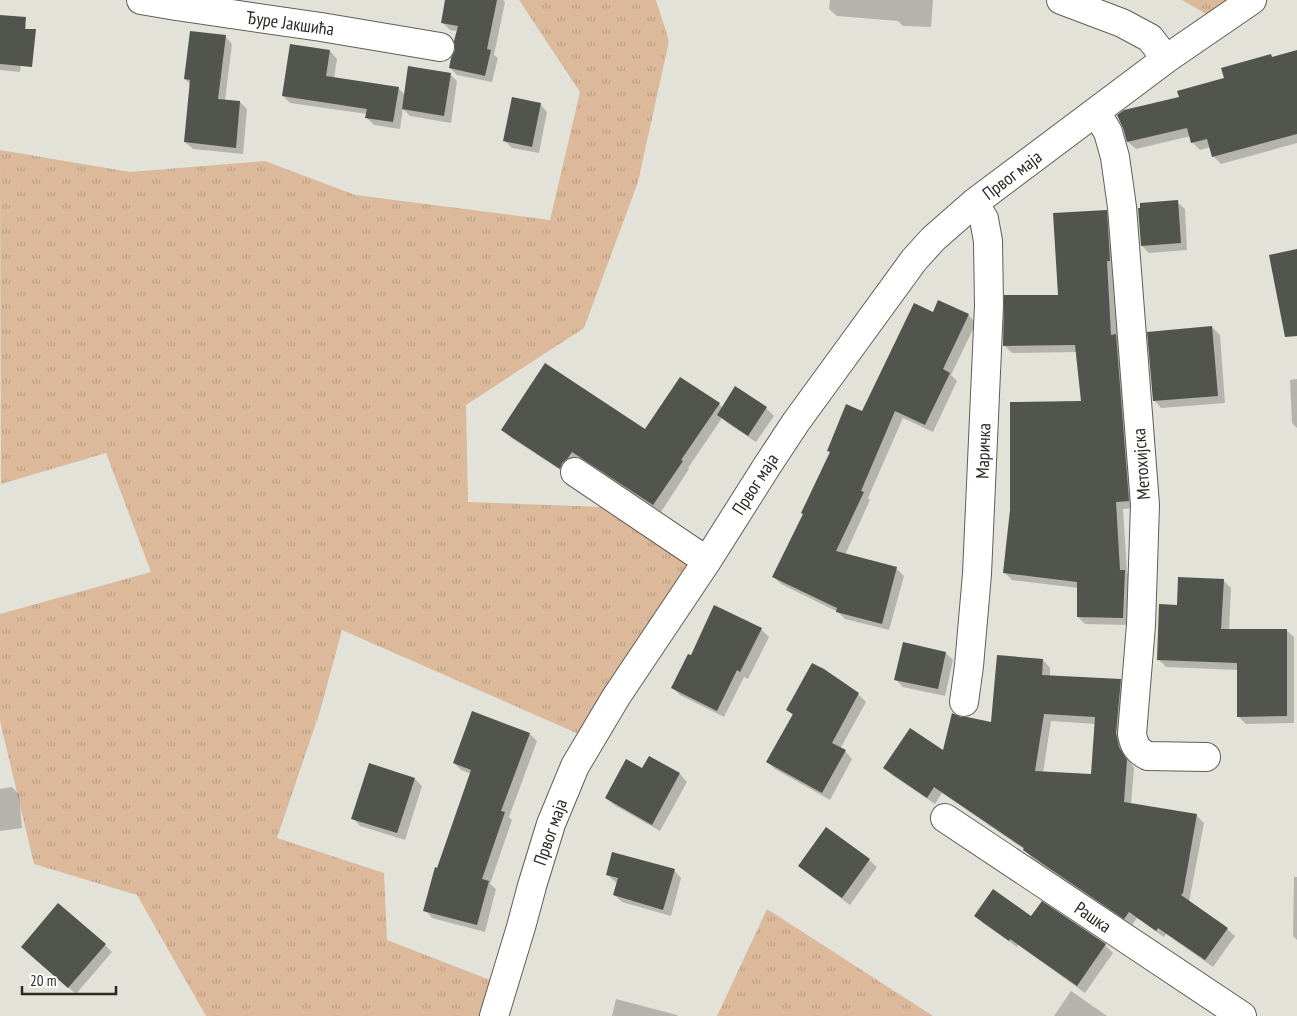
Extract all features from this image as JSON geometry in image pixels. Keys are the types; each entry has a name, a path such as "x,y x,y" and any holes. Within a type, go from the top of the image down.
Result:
{"street":[{"name":"Ђуре Јакшића","path":"141,0 440,47"},
{"path":"1061,0 1129,26 1150,38 1166,59"},
{"name":"Првог маја","path":"494,1016 522,927 551,824 575,766 616,697 707,561 766,466 910,266 933,239 974,203 1166,59 1252,0"},
{"name":"Метохијска","path":"1096,112 1108,132 1115,157 1122,207 1144,505 1141,625 1132,734 1137,749 1142,754 1148,756 1206,757"},
{"name":"Маричка","path":"964,702 977,574 989,305 988,241 984,219 974,203"},
{"path":"575,472 707,561"},
{"name":"Рашка","path":"945,818 1242,1016"}],"green space":[{"path":"519,0 656,0 669,41 638,182 584,328 466,405 468,502 631,508 707,561 590,739 342,630 320,711 277,838 384,873 387,940 503,985 494,1016 206,1016 137,895 34,864 0,721 0,614 151,572 106,453 1,484 0,150 130,172 265,161 355,195 550,220 580,92"},
{"path":"1182,0 1252,0 1220,22"},
{"path":"767,909 933,1016 717,1016"}],"building":[{"path":"445,0 497,0 487,49 491,50 485,76 449,68 455,50 454,41 458,26 441,23"},
{"path":"0,15 26,17 25,29 36,29 32,67 0,64"},
{"path":"190,31 226,35 218,99 240,101 236,148 184,142 190,80 184,79"},
{"path":"290,44 330,50 326,76 399,87 393,122 365,118 367,109 282,96"},
{"path":"1297,50 1297,134 1212,157 1207,139 1191,143 1187,128 1127,142 1117,115 1124,110 1179,97 1177,91 1224,78 1221,68 1271,54 1272,57"},
{"path":"408,66 451,73 444,116 402,109"},
{"path":"512,97 541,103 532,147 503,141"},
{"path":"1178,200 1181,243 1141,246 1138,208 1140,208 1140,203"},
{"path":"1107,210 1110,261 1107,261 1111,335 1116,334 1129,501 1116,502 1120,570 1125,570 1123,618 1077,617 1077,582 1003,573 1010,510 1010,402 1081,401 1075,345 1003,346 1004,295 1058,295 1053,213"},
{"path":"1297,249 1297,336 1285,337 1269,255"},
{"path":"938,300 969,314 943,369 950,373 925,425 895,411 861,491 864,492 836,551 897,567 882,624 836,612 837,608 772,577 803,514 801,513 830,452 827,451 846,404 862,411 914,303 933,312"},
{"path":"1212,326 1218,396 1153,401 1147,332"},
{"path":"545,363 645,429 680,377 720,403 653,505 572,452 562,463 560,469 501,430"},
{"path":"735,386 767,407 748,436 717,415"},
{"path":"1178,577 1224,579 1221,629 1287,629 1287,716 1237,717 1237,663 1157,660 1159,604 1177,605"},
{"path":"714,605 762,628 740,672 737,670 717,711 671,688 688,654 691,655"},
{"path":"903,642 946,652 938,689 894,680"},
{"path":"997,655 1043,659 1042,675 1121,679 1116,733 1119,747 1127,760 1124,802 1197,814 1183,893 1181,895 1228,928 1205,960 1158,928 1156,931 1129,912 1124,919 934,787 927,798 883,768 910,728 943,750 952,713 961,717 991,722","holes":["1044,714 1095,717 1091,774 1035,771"]},
{"path":"812,663 859,693 832,743 846,750 822,793 766,762 793,714 786,710"},
{"path":"472,711 530,733 501,811 505,812 482,879 489,881 477,925 423,911 435,867 437,868 471,770 453,763"},
{"path":"649,756 680,773 652,825 605,798 626,759 642,768"},
{"path":"369,763 415,778 397,833 351,819"},
{"path":"826,827 870,859 842,898 798,866"},
{"path":"612,852 675,869 663,910 613,895 618,878 606,875"},
{"path":"993,889 1031,916 1042,901 1106,944 1077,986 974,916"},
{"path":"58,903 106,944 68,988 21,947"}]}
